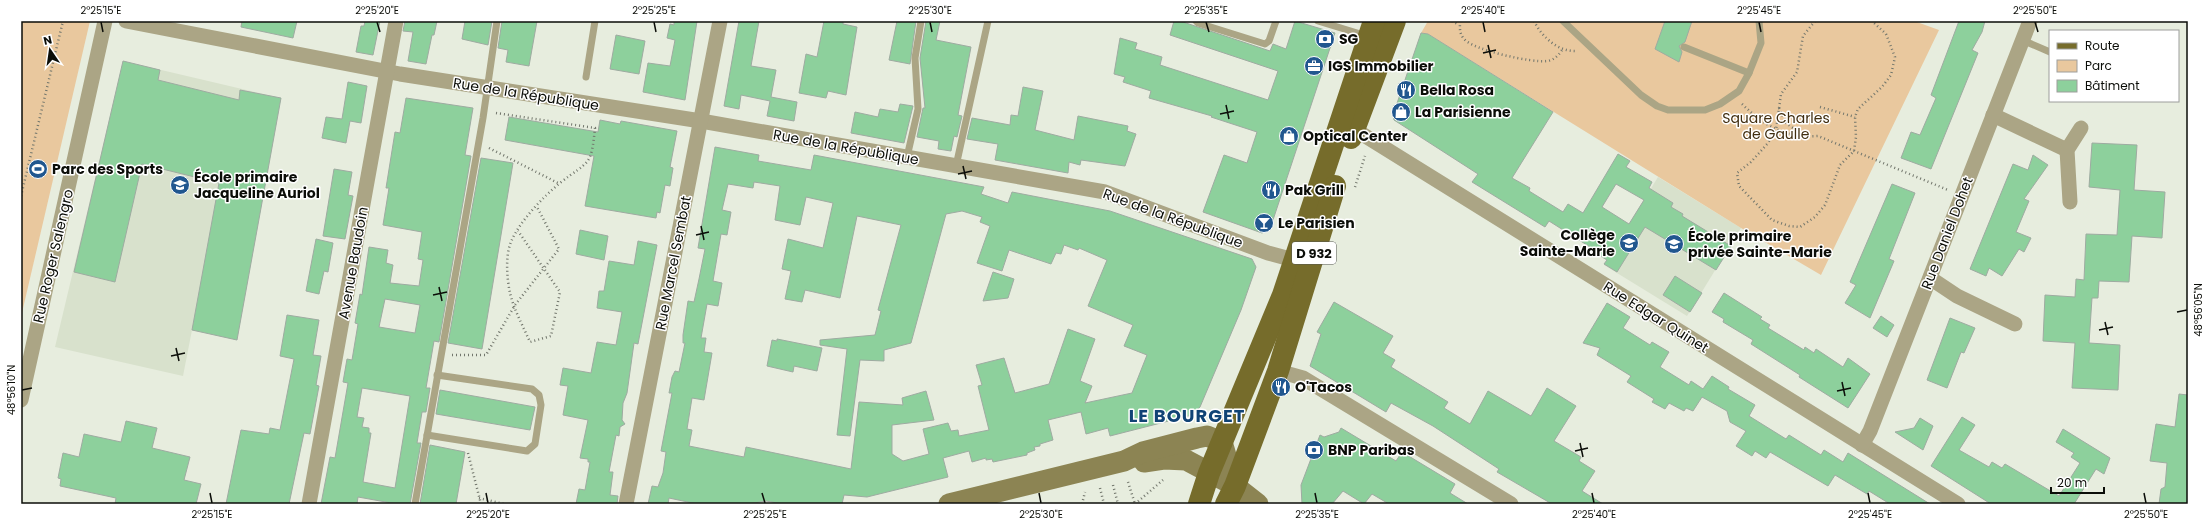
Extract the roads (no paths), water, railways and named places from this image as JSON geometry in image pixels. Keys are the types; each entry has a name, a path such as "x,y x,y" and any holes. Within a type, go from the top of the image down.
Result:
{"main road":[{"name":"D 932","path":"1231,495 1278,371 1354,129 1395,21"},
{"name":"D 932","path":"1199,504 1209,473 1283,295 1371,29"}],"street":[{"name":"Rue Roger Salengro","path":"21,400 105,21"},
{"name":"Rue de la République","path":"126,21 387,71 701,121 1105,192 1268,253 1294,260"},
{"name":"Avenue Baudoin","path":"309,504 396,21"},
{"name":"Rue Marcel Sembat","path":"626,504 720,21"},
{"name":"Rue Daniel Dohet","path":"1862,445 1870,431 2030,21"},
{"path":"1993,115 2067,150"},
{"path":"2070,202 2067,150 2082,128"},
{"name":"Rue Edgar Quinet","path":"1354,129 1958,504"},
{"path":"1930,278 1957,296 2015,324"},
{"path":"1278,371 1303,378 1511,504"},
{"path":"949,504 1124,461 1143,452 1206,436 1222,442 1231,495"},
{"path":"1124,461 1146,462 1164,459 1186,460 1209,473 1231,495 1258,504"}],"lane":[{"path":"415,504 484,111 497,21"},
{"path":"586,77 595,21"},
{"path":"907,157 918,109 915,58 921,21"},
{"path":"956,166 988,21"},
{"path":"1196,21 1198,23 1265,44 1269,41 1276,21"},
{"path":"1318,21 1371,29"},
{"path":"1563,21 1641,95 1657,106 1679,111 1705,110 1734,96 1739,91 1757,58 1761,43 1759,21"},
{"path":"2022,40 2049,52"},
{"path":"1684,47 1749,73"},
{"path":"427,435 527,451 534,444 541,405 539,395 532,389 438,375"}],"place":[{"name":"SG","path":"1325,39"},
{"name":"IGS Immobilier","path":"1314,66"},
{"name":"Bella Rosa","path":"1406,90"},
{"name":"La Parisienne","path":"1401,112"},
{"name":"Optical Center","path":"1289,136"},
{"name":"Parc des Sports","path":"38,169"},
{"name":"École primaire Jacqueline Auriol","path":"180,185"},
{"name":"Pak Grill","path":"1271,190"},
{"name":"Le Parisien","path":"1264,223"},
{"name":"Collège Sainte-Marie","path":"1629,243"},
{"name":"École primaire privée Sainte-Marie","path":"1674,244"},
{"name":"O'Tacos","path":"1281,387"},
{"name":"BNP Paribas","path":"1314,450"}],"district":[{"name":"LE BOURGET","path":"1187,415"}],"park label":[{"name":"Square Charles de Gaulle","path":"1776,126"}]}
